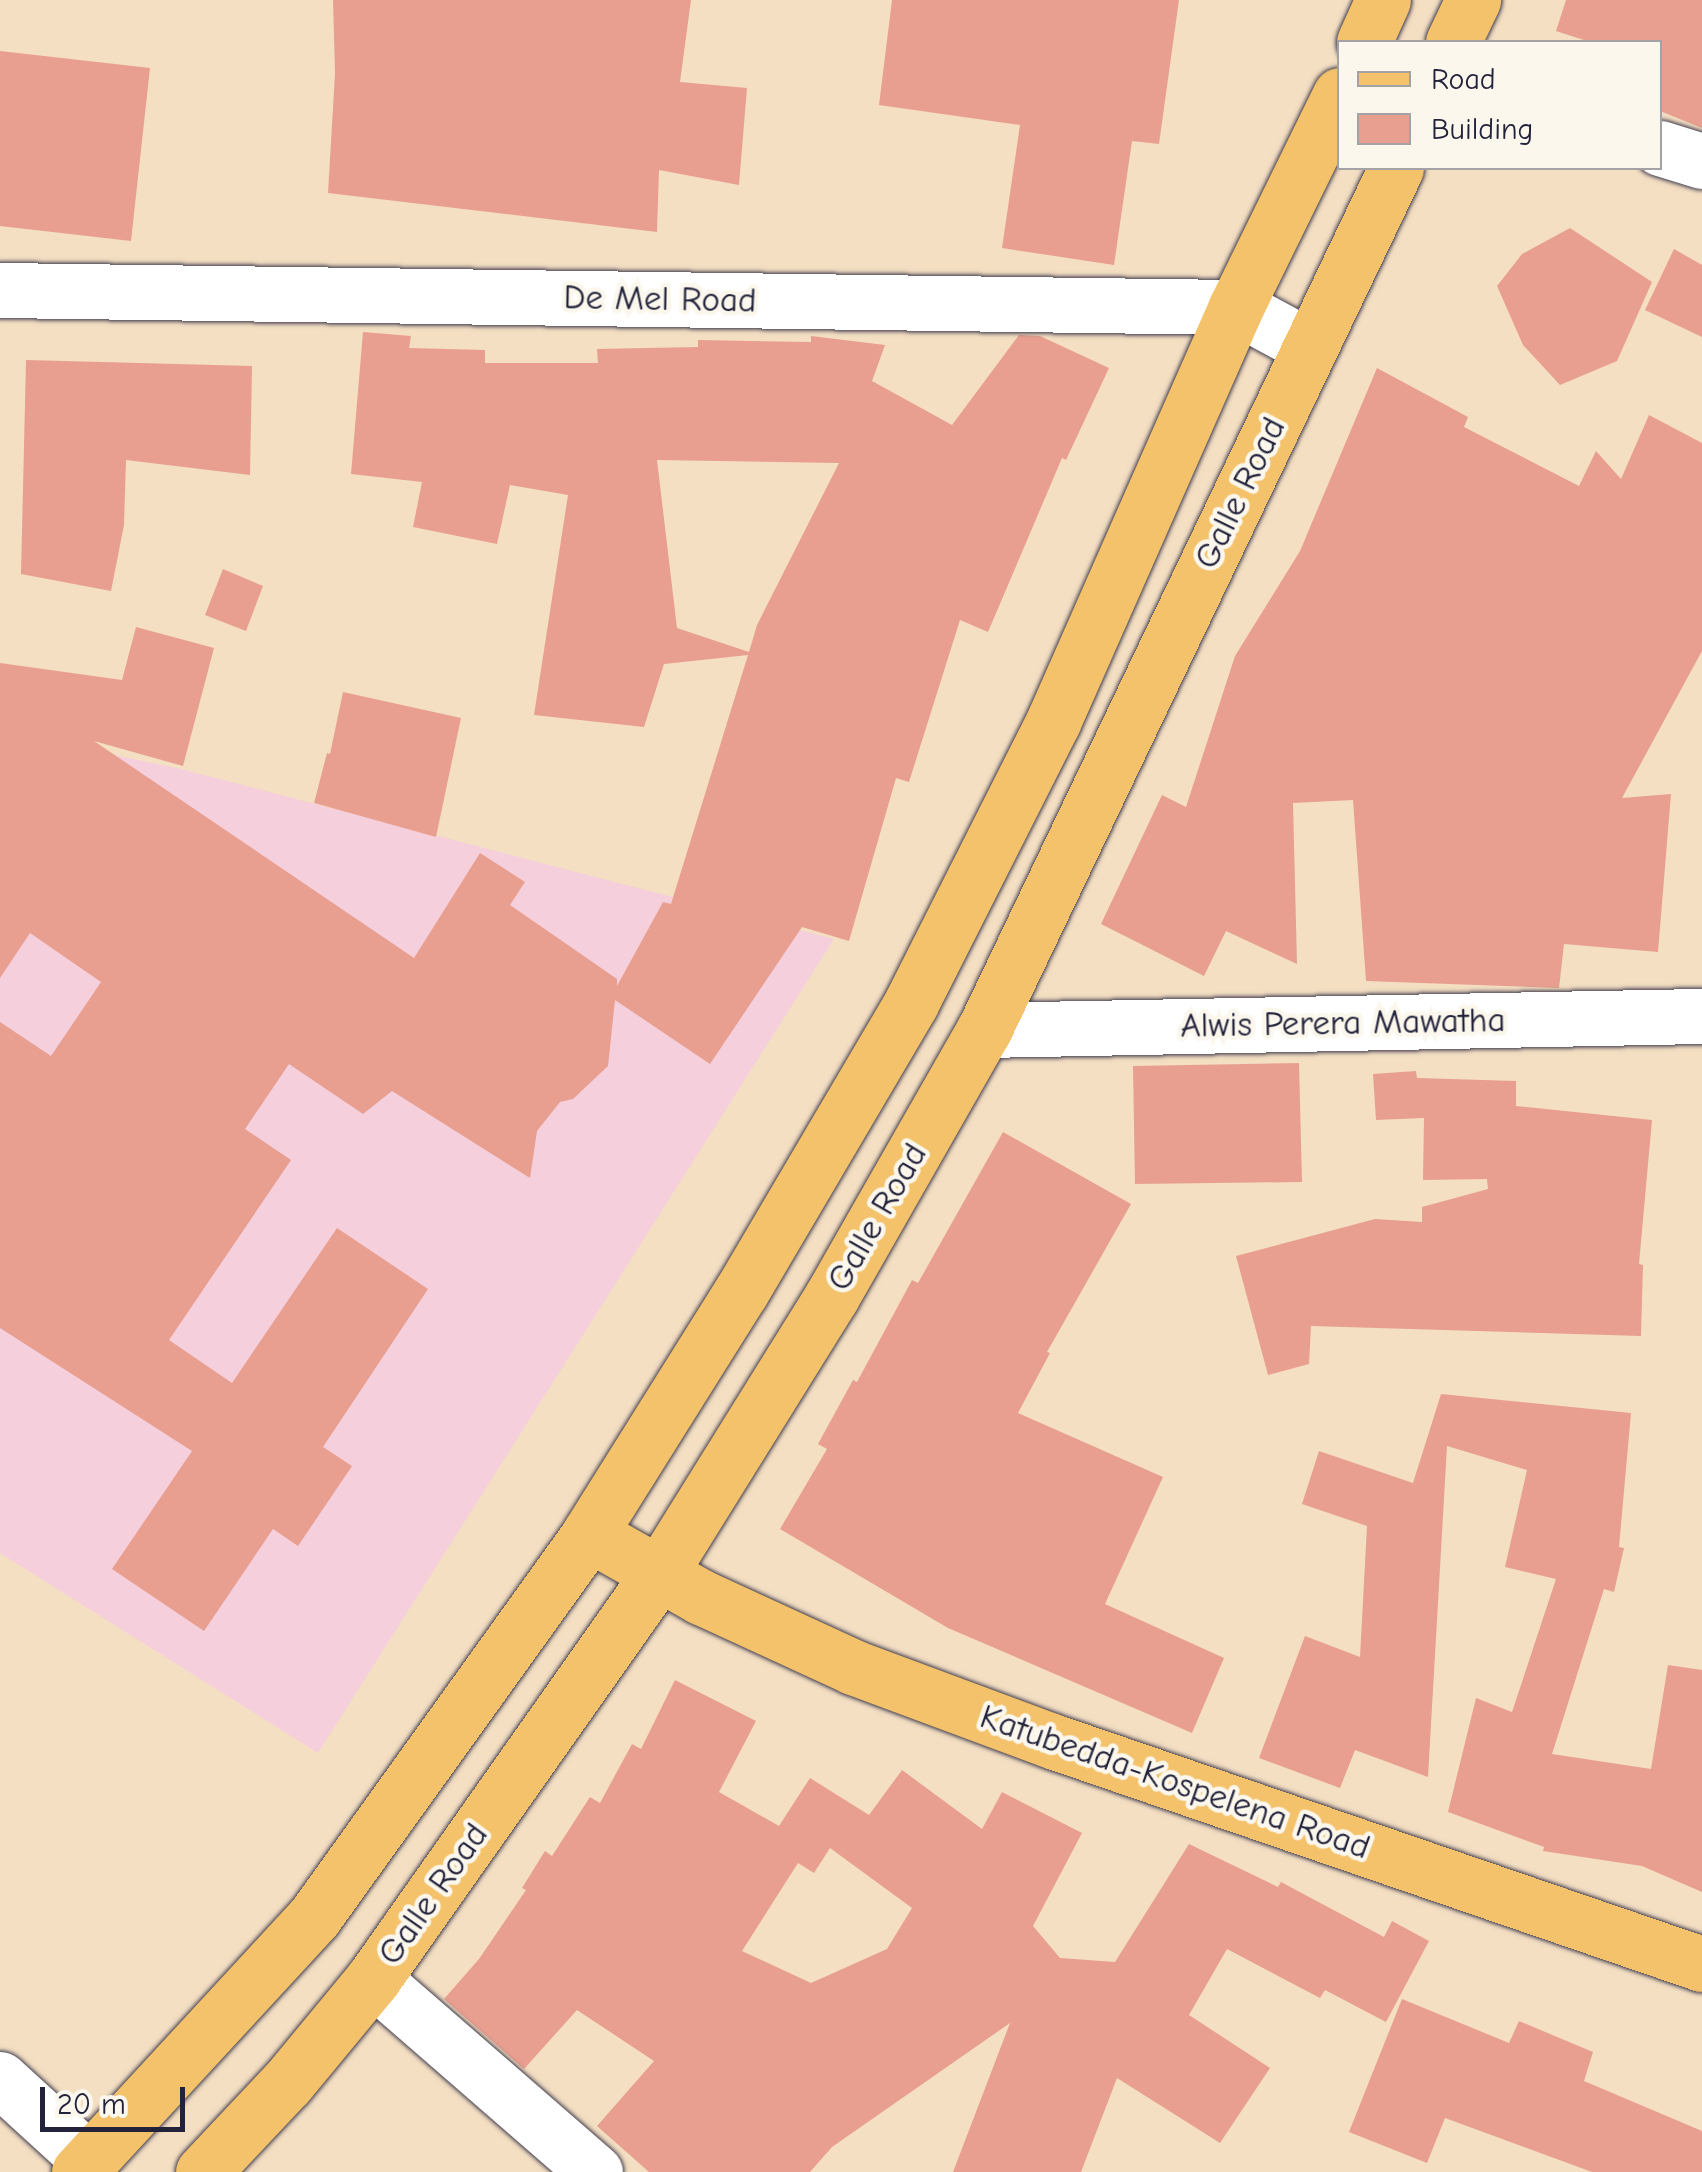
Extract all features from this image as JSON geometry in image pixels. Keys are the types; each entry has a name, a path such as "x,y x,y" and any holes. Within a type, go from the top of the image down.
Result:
{"main road":[{"path":"1365,40 1384,0"},
{"path":"85,2167 315,1916 589,1534 741,1292 911,1003 1052,722 1236,307 1337,101"},
{"name":"Galle Road","path":"204,2172 287,2083 372,1978 659,1574 832,1296 984,1030 1395,170"},
{"name":"Katubedda-Kospelena Road","path":"589,1534 659,1574 854,1666 1052,1741 1702,1964"}],"street":[{"path":"1662,149 1702,161"},
{"name":"De Mel Road","path":"0,290 1236,307 1310,347"},
{"name":"Alwis Perera Mawatha","path":"984,1030 1702,1016"},
{"path":"372,1978 595,2172"},
{"path":"0,2079 85,2167"}],"shaded area":[{"path":"0,731 181,769 834,939 318,1753 0,1553"}],"building":[{"path":"333,0 691,0 680,82 747,88 739,185 659,170 657,232 328,193 335,73"},
{"path":"892,0 1179,0 1159,144 1132,141 1114,265 1002,248 1020,125 879,105"},
{"path":"1566,0 1702,0 1702,128 1662,112 1662,40 1584,40 1556,31"},
{"path":"0,51 150,68 131,241 0,226"},
{"path":"1570,228 1652,282 1617,361 1560,385 1523,345 1497,286 1522,254"},
{"path":"1674,249 1702,265 1702,337 1645,310"},
{"path":"363,332 411,336 409,348 485,350 485,363 598,363 597,349 698,347 698,340 811,342 811,336 885,345 872,381 952,425 1019,335 1040,336 1109,368 1066,460 1062,458 988,632 960,620 909,782 896,778 849,941 802,927 710,1064 615,1000 608,1066 573,1099 560,1102 537,1131 530,1178 392,1091 363,1114 289,1064 245,1129 291,1160 169,1340 232,1383 337,1228 428,1289 323,1447 352,1466 298,1546 273,1529 204,1631 112,1569 192,1451 0,1328 0,1022 51,1056 101,982 30,933 0,978 0,663 122,680 136,627 214,648 183,766 94,741 414,958 480,853 525,882 510,905 617,979 617,986 663,902 671,904 748,655 664,664 644,727 534,715 568,495 510,485 497,544 413,527 422,482 351,474","holes":["657,460 839,463 757,625 749,652 677,628"]},
{"path":"26,360 252,366 250,475 126,460 124,525 111,591 21,574"},
{"path":"1377,368 1468,417 1464,427 1579,486 1596,451 1621,479 1649,415 1702,443 1702,651 1622,798 1671,794 1658,952 1564,944 1559,988 1366,981 1353,800 1293,803 1297,964 1226,931 1204,976 1101,924 1162,795 1186,807 1235,656 1300,551"},
{"path":"223,569 263,586 246,631 205,615"},
{"path":"343,692 461,718 436,837 314,803 327,753 330,754"},
{"path":"1299,1063 1302,1182 1135,1184 1133,1066"},
{"path":"1416,1071 1417,1078 1516,1081 1516,1106 1652,1120 1639,1264 1643,1265 1641,1336 1311,1326 1309,1364 1268,1375 1236,1256 1375,1219 1422,1222 1422,1207 1488,1189 1487,1179 1423,1180 1424,1118 1376,1120 1373,1074"},
{"path":"1003,1132 1131,1204 1047,1352 1050,1353 1018,1413 1163,1477 1105,1604 1224,1658 1192,1733 948,1628 780,1529 827,1449 818,1444 853,1380 857,1382 912,1280 918,1283"},
{"path":"1441,1394 1631,1413 1619,1547 1624,1548 1614,1592 1604,1589 1552,1754 1651,1769 1668,1665 1702,1670 1702,1892 1642,1866 1543,1851 1544,1847 1448,1812 1476,1698 1512,1712 1556,1579 1505,1567 1527,1470 1447,1446 1428,1777 1355,1750 1340,1788 1259,1758 1305,1636 1360,1657 1367,1526 1302,1504 1319,1451 1413,1483"},
{"path":"675,1680 756,1721 719,1792 779,1826 810,1778 869,1815 902,1770 982,1829 1002,1792 1082,1833 1033,1926 1060,1958 1115,1962 1189,1844 1278,1887 1281,1882 1384,1937 1392,1921 1429,1941 1386,2022 1325,1990 1320,1998 1227,1949 1189,2015 1270,2068 1220,2143 1117,2078 1081,2172 953,2172 1010,2023 832,2147 810,2172 649,2172 597,2126 654,2061 577,2010 524,2069 444,1999 479,1959 526,1890 522,1888 545,1851 552,1856 590,1797 600,1803 632,1744 641,1749","holes":["830,1848 912,1908 887,1949 811,1983 742,1951 798,1863 814,1873"]},
{"path":"1402,1999 1509,2043 1519,2021 1593,2052 1584,2081 1702,2131 1702,2172 1592,2172 1445,2118 1427,2163 1349,2132"}]}
